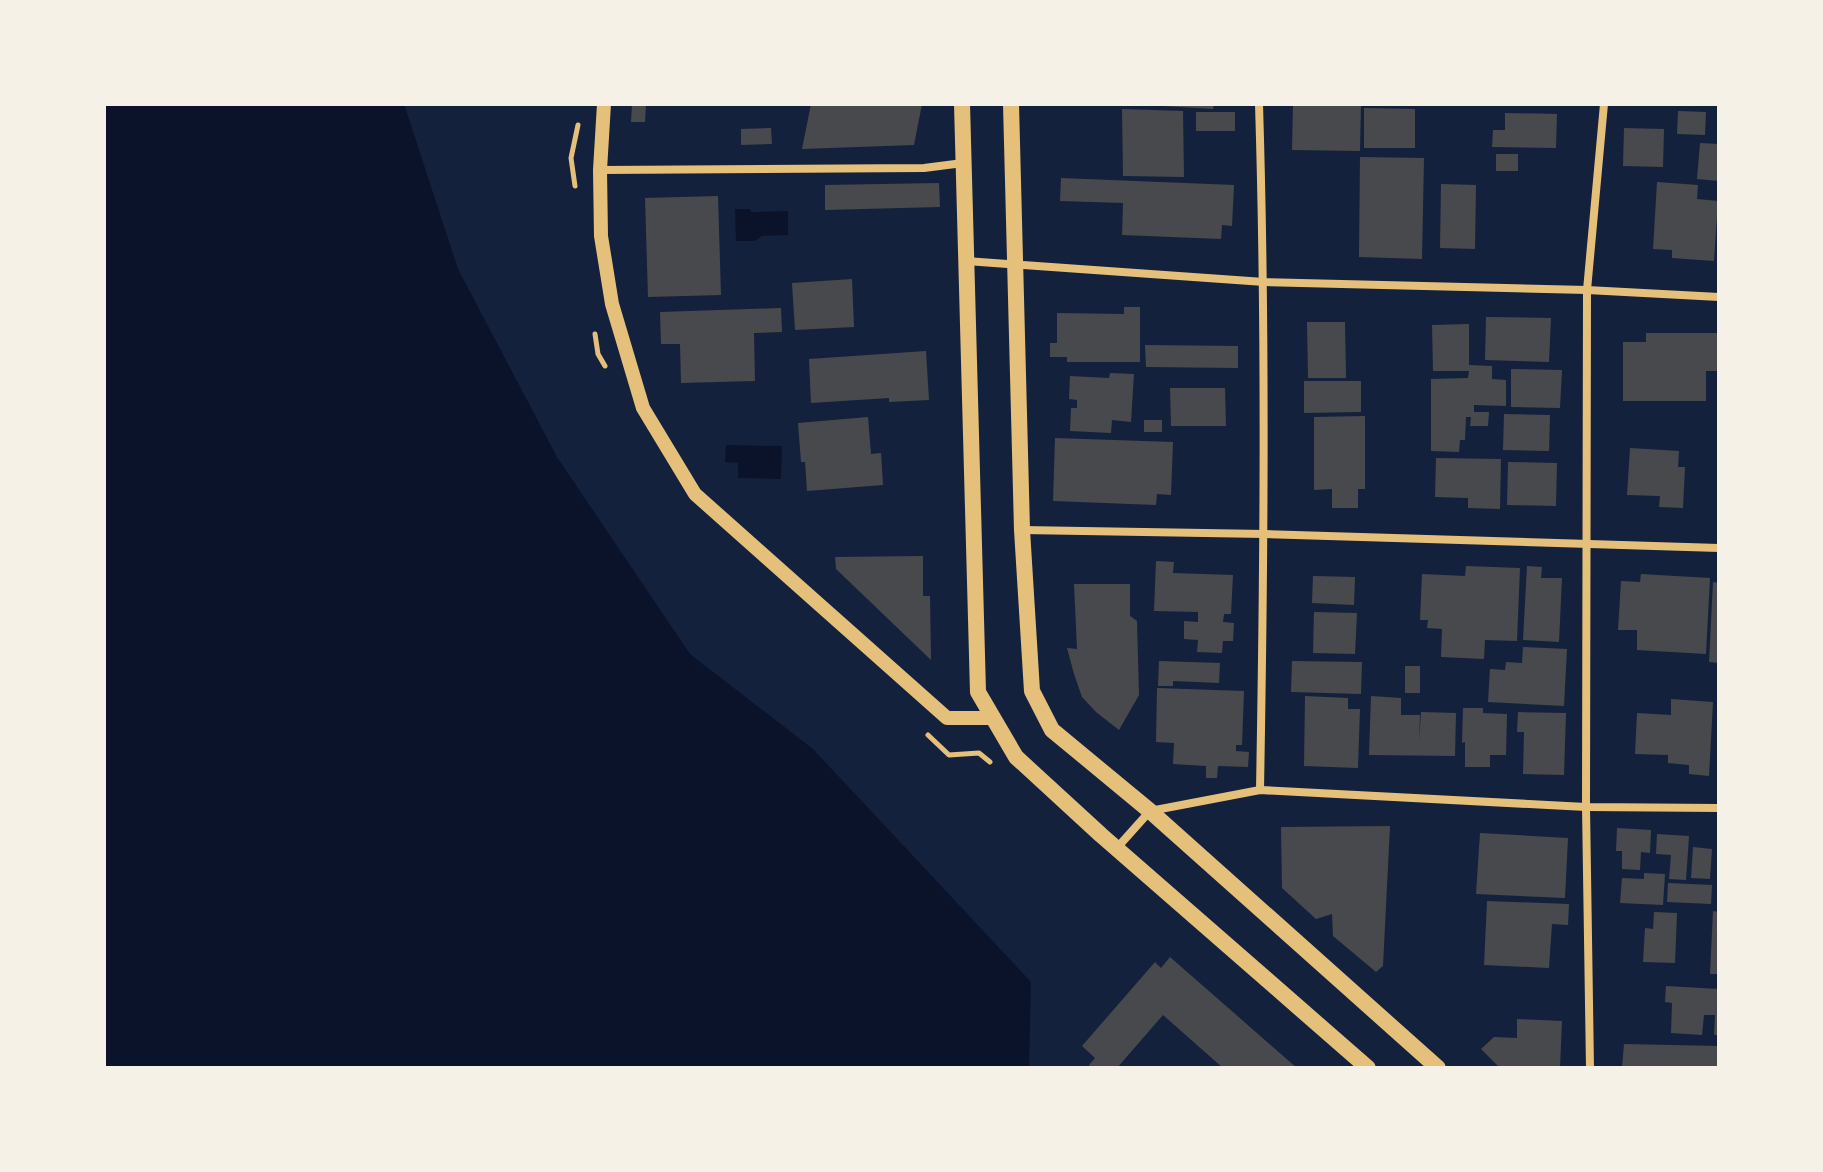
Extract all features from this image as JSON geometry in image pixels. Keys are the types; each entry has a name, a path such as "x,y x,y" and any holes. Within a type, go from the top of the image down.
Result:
{"main road":[{"path":"962,104 978,692 1016,757 1116,849 1368,1068"},
{"path":"1011,104 1022,530 1032,691 1052,730 1150,811 1438,1068"}],"street":[{"path":"604,104 600,170 601,236 612,304 643,408 695,494 947,718 992,718"},
{"path":"1259,104 1264,282 1265,534 1260,790"},
{"path":"1590,1068 1586,807 1587,290 1604,104"},
{"path":"600,170 924,168 963,163"},
{"path":"965,261 1264,282 1587,290 1719,297"},
{"path":"1022,530 1719,548"},
{"path":"1116,849 1150,811 1260,790 1586,807 1719,808"}],"water":[{"path":"104,104 404,104 458,269 557,457 690,654 813,749 1031,982 1029,1068 104,1068"},
{"path":"735,209 788,211 788,235 736,241"},
{"path":"726,445 782,446 781,479 738,478 738,463 725,462"}],"building":[{"path":"632,104 646,104 645,122 631,122"},
{"path":"811,104 922,104 914,145 802,149"},
{"path":"1163,104 1214,104 1213,109"},
{"path":"1293,104 1361,104 1360,151 1292,150"},
{"path":"1364,108 1415,109 1415,148 1364,148"},
{"path":"1122,109 1183,111 1184,177 1123,176"},
{"path":"1678,111 1706,112 1705,135 1677,134"},
{"path":"1196,112 1235,112 1235,131 1196,131"},
{"path":"1505,113 1557,114 1556,148 1492,147 1493,130 1505,130"},
{"path":"771,128 772,144 741,145 741,129"},
{"path":"1624,128 1664,129 1663,167 1623,166"},
{"path":"1700,143 1719,144 1719,181 1697,179"},
{"path":"1496,154 1518,154 1518,171 1496,171"},
{"path":"1360,157 1424,158 1422,259 1359,257"},
{"path":"1061,178 1234,185 1232,226 1222,225 1221,239 1122,235 1123,203 1060,201"},
{"path":"1657,182 1698,185 1697,199 1718,201 1714,261 1672,258 1672,250 1653,249"},
{"path":"939,183 940,207 825,210 825,185"},
{"path":"1441,184 1476,185 1475,249 1440,248"},
{"path":"718,196 721,295 648,297 645,198"},
{"path":"852,279 854,327 795,330 792,283"},
{"path":"1124,307 1140,307 1140,362 1067,362 1067,357 1050,357 1050,343 1057,343 1057,313 1124,314"},
{"path":"781,308 782,332 754,333 755,381 681,383 680,344 661,344 660,312"},
{"path":"1486,317 1551,318 1549,362 1485,360"},
{"path":"1307,322 1345,322 1346,378 1308,378"},
{"path":"1469,324 1469,365 1492,366 1492,379 1506,380 1506,406 1474,405 1474,412 1489,412 1488,426 1470,426 1471,417 1466,417 1465,440 1460,440 1459,452 1431,451 1431,379 1468,378 1469,371 1433,371 1432,325"},
{"path":"1646,333 1717,333 1717,371 1706,371 1706,401 1623,401 1623,342 1646,342"},
{"path":"1145,345 1238,346 1238,368 1146,367"},
{"path":"926,351 929,400 889,402 889,398 811,403 809,359"},
{"path":"1511,369 1562,370 1560,408 1511,407"},
{"path":"1110,373 1134,374 1131,422 1112,420 1111,433 1070,431 1071,408 1077,408 1077,400 1069,399 1070,376 1109,378"},
{"path":"1304,381 1361,381 1361,412 1304,413"},
{"path":"1170,388 1225,388 1226,426 1171,426"},
{"path":"1504,414 1550,415 1549,451 1503,450"},
{"path":"1365,416 1365,489 1358,489 1358,508 1332,508 1332,489 1314,490 1314,417"},
{"path":"868,417 871,454 881,453 883,485 807,491 798,423"},
{"path":"1144,420 1162,420 1162,432 1144,432"},
{"path":"1055,438 1173,442 1171,495 1157,494 1156,505 1053,501"},
{"path":"1630,448 1679,451 1678,467 1685,467 1683,508 1659,507 1660,496 1627,495"},
{"path":"1436,458 1501,459 1500,509 1468,508 1468,498 1435,497"},
{"path":"1508,462 1557,463 1556,506 1507,505"},
{"path":"923,556 923,596 930,596 931,660 836,569 835,557"},
{"path":"1156,561 1174,562 1173,573 1233,575 1231,614 1224,614 1223,622 1234,623 1233,641 1223,641 1222,653 1197,652 1198,640 1184,639 1184,621 1198,622 1198,612 1154,611"},
{"path":"1466,566 1520,568 1517,641 1485,640 1484,659 1441,657 1442,629 1427,628 1428,620 1420,620 1422,574 1465,576"},
{"path":"1527,566 1542,567 1541,578 1562,578 1559,642 1523,640"},
{"path":"1641,574 1710,578 1706,654 1637,650 1637,630 1618,630 1621,581 1640,582"},
{"path":"1313,576 1355,577 1354,605 1312,603"},
{"path":"1713,582 1719,583 1719,663 1709,662"},
{"path":"1074,584 1130,584 1130,616 1137,621 1139,695 1119,730 1082,697 1074,674 1067,648 1077,649"},
{"path":"1314,612 1357,613 1355,654 1313,653"},
{"path":"1523,647 1567,649 1564,706 1488,702 1490,669 1505,670 1506,662 1522,663"},
{"path":"1159,661 1220,663 1219,683 1173,681 1173,686 1158,686"},
{"path":"1292,661 1362,662 1361,694 1291,692"},
{"path":"1405,666 1420,666 1420,693 1405,693"},
{"path":"1157,688 1244,691 1242,745 1236,745 1236,751 1249,752 1248,767 1218,766 1217,778 1206,778 1206,766 1173,764 1174,743 1156,742"},
{"path":"1305,696 1348,698 1348,709 1360,709 1358,768 1304,766"},
{"path":"1371,696 1401,698 1401,715 1420,715 1419,741 1421,712 1456,713 1455,756 1369,755"},
{"path":"1671,699 1713,702 1709,776 1689,774 1689,765 1668,763 1668,755 1635,754 1637,713 1671,715"},
{"path":"1463,708 1483,708 1483,713 1507,714 1506,755 1490,755 1490,767 1465,767"},
{"path":"1518,712 1566,713 1564,775 1523,774 1524,732 1517,732"},
{"path":"1390,826 1383,966 1376,972 1333,936 1332,914 1316,919 1282,888 1281,827"},
{"path":"1617,828 1651,830 1650,853 1641,852 1640,870 1622,869 1622,851 1616,851"},
{"path":"1480,833 1568,838 1565,898 1476,894"},
{"path":"1657,834 1689,836 1686,880 1669,879 1671,855 1656,854"},
{"path":"1693,847 1712,849 1710,879 1691,878"},
{"path":"1644,873 1665,874 1663,905 1620,903 1622,878 1644,879"},
{"path":"1668,883 1712,885 1711,904 1667,902"},
{"path":"1487,901 1569,904 1568,925 1552,924 1549,968 1484,965"},
{"path":"1713,911 1719,912 1719,974 1710,974"},
{"path":"1654,912 1677,913 1675,963 1643,962 1645,928 1653,929"},
{"path":"1170,957 1297,1068 1223,1068 1163,1015 1117,1068 1092,1068 1089,1065 1095,1058 1082,1046 1155,962 1161,968"},
{"path":"1666,986 1719,989 1719,1035 1714,1035 1715,1015 1704,1015 1702,1035 1671,1033 1672,1003 1665,1002"},
{"path":"1517,1019 1562,1021 1560,1068 1500,1068 1481,1049 1494,1037 1517,1038"},
{"path":"1624,1044 1719,1046 1719,1068 1622,1068"}]}
